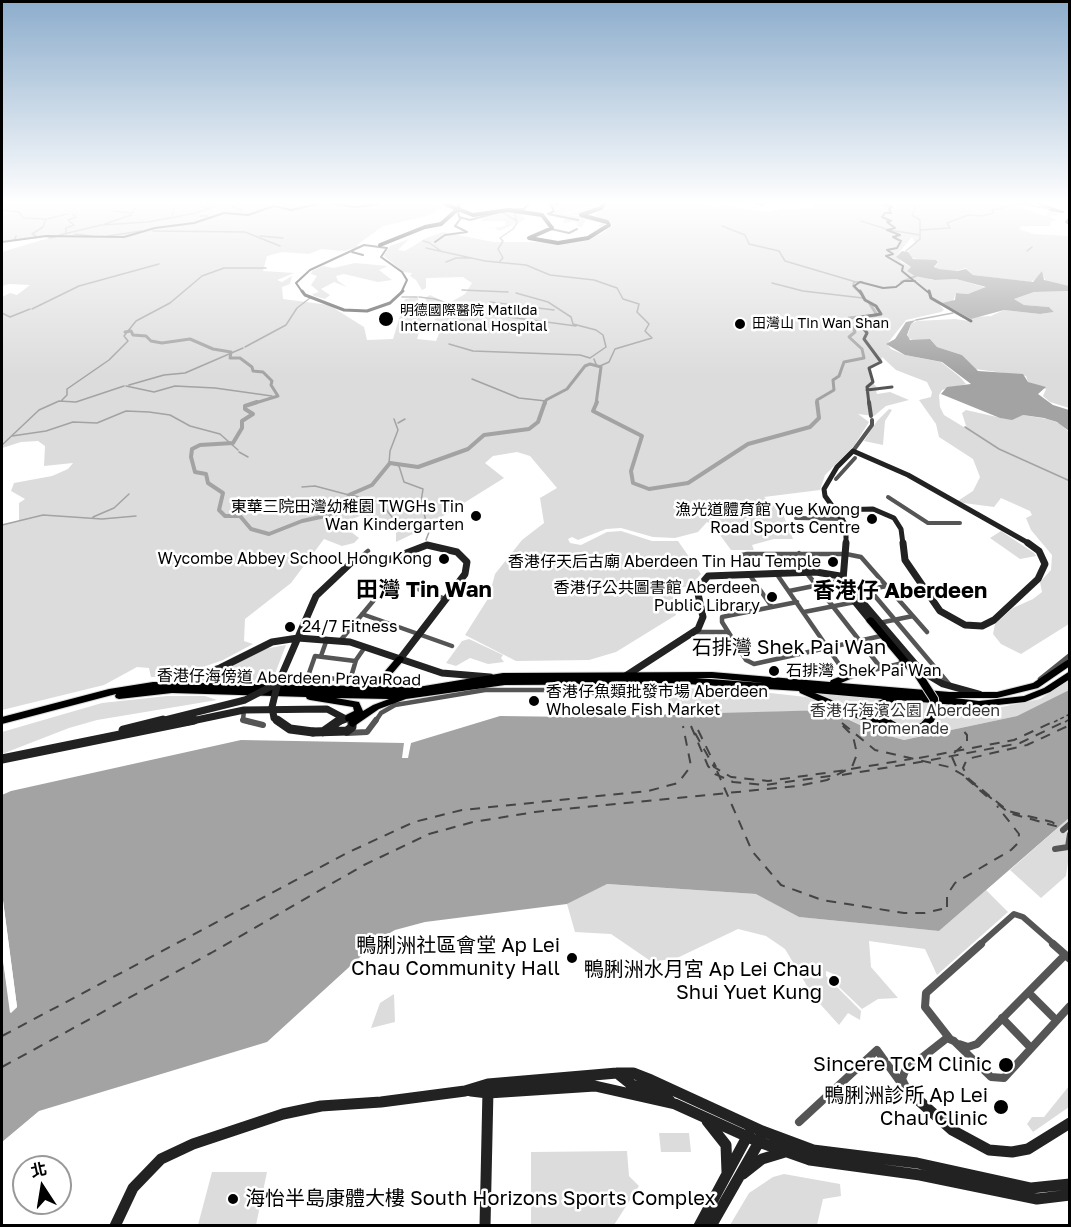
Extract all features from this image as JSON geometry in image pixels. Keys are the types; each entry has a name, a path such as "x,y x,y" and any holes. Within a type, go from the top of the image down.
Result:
{"main road":[{"path":"837,510 873,509 894,518 901,529 905,560 940,611 965,625 979,626 992,622 1044,570 1040,553 1022,538 945,498 908,475 854,455 847,457 837,467 824,489 825,496 846,525 846,554 838,576"},
{"path":"357,689 383,678 446,599 467,570 466,559 457,552 427,545 383,562 360,558 342,570 316,596 282,672 272,706 274,718 290,729 323,732 405,696"},
{"path":"624,677 695,632 703,621 699,584 712,574 806,572 838,576 854,592 906,661 951,687 987,696"},
{"path":"799,689 891,729 913,730 924,726 935,709 934,699 915,671 855,602 838,576"},
{"path":"878,626 915,671"},
{"path":"161,685 220,668 272,642 298,638 340,640 365,646 442,673 493,677"},
{"name":"香港仔海傍道 Aberdeen Praya Road","path":"2,721 109,692 161,685 418,690 493,677 712,675 987,696 1009,694 1035,686 1070,661"},
{"path":"646,663 647,670 654,676"},
{"path":"64,746 245,700 264,692 282,672"},
{"name":"香港仔海傍道 Aberdeen Praya Road","path":"2,726 99,700 146,692 405,696 506,682 690,681 979,704 1011,702 1047,690 1070,674"},
{"path":"829,683 852,675"},
{"path":"302,694 356,704 359,712 345,724"},
{"path":"900,698 884,701 878,707 880,715 888,723 911,727 929,718"},
{"path":"2,759 263,708 327,709 345,724"},
{"path":"617,1073 632,1084 652,1090 702,1117 813,1150 917,1163 1031,1188 1050,1188 1070,1184"},
{"path":"115,1226 133,1188 151,1167 171,1153 298,1110 617,1073 633,1073 649,1079 785,1152 831,1165 920,1175 1037,1199 1070,1195"},
{"path":"488,1089 595,1086 675,1104"},
{"path":"485,1226 488,1089"},
{"path":"908,1091 952,1131 989,1150 1012,1152 1028,1149 1070,1122"},
{"path":"702,1117 721,1136 726,1145 732,1177"},
{"path":"711,1226 732,1177 755,1134"},
{"path":"699,1226 732,1177 757,1162 785,1152"}],"street":[{"path":"329,261 310,270 297,283 303,289 303,294 342,309 357,311 372,310 391,303 405,289 407,281 402,272 388,261"},
{"path":"895,261 903,266 902,271 930,292 931,298 972,321"},
{"path":"836,479 872,425 867,390 873,382 868,368 881,362 864,339 867,333 856,318 881,314 876,306 865,300 865,296 855,287 855,283 884,288 896,287 912,279"},
{"path":"867,390 892,387"},
{"path":"888,497 928,523 960,523"},
{"path":"796,518 843,519"},
{"path":"360,558 368,551"},
{"path":"799,553 806,572 881,668"},
{"path":"743,562 744,554 846,554 864,558 927,632"},
{"path":"748,573 772,607"},
{"path":"776,573 842,669 852,675 925,656"},
{"path":"789,591 817,586 838,576"},
{"path":"854,592 886,584"},
{"path":"409,585 446,599"},
{"path":"869,590 951,687"},
{"path":"340,640 374,600"},
{"path":"796,602 722,617 728,632 751,663 860,641 878,626 913,616"},
{"path":"804,612 855,602"},
{"path":"362,614 452,646"},
{"path":"695,632 728,632"},
{"path":"327,639 307,679 377,678"},
{"path":"351,677 355,661 365,646"},
{"path":"1035,686 1070,655"},
{"path":"318,656 355,661"},
{"path":"345,724 369,730 388,707 504,688 586,690 593,693"},
{"path":"244,710 243,720 263,724"},
{"path":"1055,849 1068,847 1068,829"},
{"path":"957,1044 974,1046 1067,957 1023,917 1014,914 926,993 925,1007 950,1039 986,1073 997,1079 1004,1078 1070,1006"},
{"path":"1032,996 1053,1017"},
{"path":"1002,1018 1031,1048"},
{"path":"908,1091 902,1079 905,1071 942,1039 950,1039"},
{"path":"799,1122 877,1050 908,1091"}],"green space":[{"path":"2,261 266,261 263,271 294,273 277,280 282,282 292,276 290,284 282,287 283,299 329,305 364,327 367,340 393,339 405,299 418,297 422,324 417,339 436,341 442,326 434,319 440,317 427,317 431,311 425,298 430,295 457,308 451,302 465,294 472,283 463,277 426,278 426,288 422,290 416,280 410,276 412,273 403,272 390,261 901,261 912,268 907,271 932,280 956,279 987,288 968,294 956,293 953,301 939,304 944,310 941,312 906,320 887,344 891,349 905,355 941,362 960,377 966,384 942,390 939,395 940,407 944,415 967,429 962,413 966,410 1006,419 1023,415 1047,419 1059,423 1069,432 1069,624 1021,654 1001,644 993,634 995,624 1013,608 1042,592 1040,582 1051,570 1052,555 1031,530 1026,518 1032,515 1030,511 1001,498 994,507 956,502 973,491 980,477 973,459 939,437 936,424 919,400 931,397 932,392 927,382 896,370 882,357 881,363 870,369 873,383 879,390 876,391 877,394 890,392 909,400 886,406 874,416 858,414 869,422 854,446 825,475 820,490 764,497 783,514 793,539 774,539 752,545 754,550 731,550 712,524 707,522 698,532 675,538 653,537 621,528 606,529 578,540 572,537 568,539 570,543 581,545 607,532 621,531 652,541 678,541 701,574 689,587 671,587 676,615 616,652 589,660 516,661 465,635 489,597 495,574 522,540 544,523 540,498 557,488 530,456 517,452 493,456 485,463 504,478 419,531 396,542 396,526 384,519 362,515 341,524 359,538 354,543 342,546 324,539 291,583 245,619 244,641 253,644 223,660 189,672 154,677 151,677 149,668 137,667 104,685 2,710 2,525 19,521 19,503 25,499 11,491 14,483 52,476 68,469 73,463 44,466 45,446 38,441 21,442 2,448 2,297 10,293 17,295 30,285 2,286"},
{"path":"937,261 1069,261 1069,286 1046,282 1041,271 1041,275 1031,282 973,275 966,268 955,271 938,269 935,267"},
{"path":"355,263 388,266 379,270 392,280 378,282 344,274 336,276 338,281 347,287 334,282 321,289 330,295 325,299 312,294 319,292 311,285 317,276 311,274 312,271 323,266 333,268"},
{"path":"1069,291 1069,408 1050,402 1043,396 1046,389 1028,382 1026,376 975,369 962,355 937,347 930,339 916,341 907,338 911,324 917,321 955,319 969,321 974,317 991,316 1004,310 1040,314 1054,312 1049,307 1024,305 1014,299 1034,292"},
{"path":"889,409 892,410 885,421 883,445 864,441 877,421"},
{"path":"1001,531 1036,556 1020,559 990,538"},
{"path":"469,639 503,655 501,658 504,662 488,664 470,658 456,666 446,663 462,641"},
{"path":"286,645 273,679 267,683 190,680 264,649"},
{"name":"香港仔海濱公園 Aberdeen Promenade","path":"1070,679 1069,690 1017,716 904,740 875,732 829,710 679,715 677,710 671,710 666,688 734,689 806,697 817,701 822,696 815,693 927,702 987,710 1040,699"},
{"path":"167,696 205,696 217,700 97,720 69,728 2,754 2,732 102,703"},
{"path":"1069,818 1069,855 1066,876 1041,898 1010,870"},
{"path":"606,884 757,894 799,917 939,931 986,890 1008,912 937,975 925,949 869,941 871,967 898,998 878,999 862,1009 839,987 841,977 826,971 826,976 861,1011 860,1020 848,1013 839,1025 813,996 785,949 766,936 738,929 677,958 652,962 611,934 575,932 567,904"},
{"path":"394,994 395,1022 371,1028 380,1003"},
{"path":"1069,1086 1069,1107 1033,1132 1027,1124 1032,1117 1044,1117"},
{"path":"659,1133 689,1133 691,1152 661,1152"},
{"path":"627,1151 629,1176 639,1186 614,1225 531,1225 531,1152"},
{"name":"海怡半島康體大樓 South Horizons Sports Complex","path":"212,1172 267,1172 256,1225 198,1225"},
{"path":"784,1174 840,1184 841,1196 823,1199 817,1225 730,1225 749,1193 773,1177"}],"shaded area":[{"path":"902,261 937,261 934,267 939,269 957,271 966,269 973,275 1033,282 1042,271 1044,280 1069,286 1069,291 1034,292 1014,299 1024,305 1049,307 1054,312 1040,314 1004,310 971,319 942,303 955,300 956,293 968,294 986,287 956,279 935,280 915,276 907,271 911,267"},
{"path":"916,320 911,324 907,335 910,340 930,339 937,347 962,355 978,371 1023,374 1028,382 1046,387 1038,394 1053,405 1069,410 1069,431 1057,422 1044,418 1023,415 1012,420 1000,418 941,394 947,387 971,384 942,362 905,355 886,344 895,339 906,322"},
{"path":"1069,690 1069,818 939,931 799,917 756,894 607,884 567,904 425,922 395,930 381,938 267,1042 39,1111 2,1142 2,953 10,1013 17,1007 2,893 2,795 11,791 241,740 404,743 402,758 408,758 411,743 500,716 575,717 828,710 875,732 904,740 1017,716"}],"pier":[{"path":"2,893 17,1007 11,1013 2,953 2,950 12,1010 14,1007 2,915"}],"waterway":[{"path":"488,261 526,265 550,275 594,280 617,288 623,299 639,304 637,312 649,324 645,331 652,338 615,349 609,362 600,366"},
{"path":"786,261 856,282"},
{"path":"32,309 79,286 159,264"},
{"path":"62,400 67,395 67,389 109,360 128,341 124,336 136,321 170,303 202,276 224,268 262,268"},
{"path":"901,282 916,276"},
{"path":"860,293 853,286 854,282 862,282"},
{"path":"772,283 803,291 863,298"},
{"path":"462,290 508,292"},
{"path":"859,291 862,294"},
{"path":"449,344 473,351 580,355 590,358 606,347 603,335 596,330 573,324 571,317 548,302 516,293"},
{"path":"402,297 417,297"},
{"path":"419,297 435,299 472,312 576,326"},
{"path":"245,347 286,325 297,308 310,298"},
{"path":"490,302 554,310"},
{"path":"817,402 834,390 833,380 839,376 844,362 864,358 862,349 849,337 855,332 849,318 877,315 870,304"},
{"path":"2,313 10,317 30,309"},
{"path":"916,320 953,313"},
{"path":"125,332 131,331 133,335 146,336 151,341 162,343 190,339 213,349 231,352 230,358 240,358 252,367 253,371 263,372 272,381 271,385 278,396 252,404"},
{"path":"129,385 164,375 185,373 243,348"},
{"path":"594,359 596,364"},
{"path":"545,404 546,400 567,389 585,366 590,364 601,367 596,404"},
{"path":"472,379 519,398 546,401"},
{"path":"2,445 39,410 59,401 76,402 124,386"},
{"path":"126,386 154,392 175,386 215,388 272,396"},
{"path":"257,402 245,406 245,409 253,414 242,421 242,428 233,443 200,445 192,449 191,457 195,472 206,474 208,483 223,493 219,510 225,516 240,516 251,529 269,534 302,521 339,513 346,508 349,495 372,485 390,463 418,467 468,449 484,435 529,429 538,422 545,402"},
{"path":"597,402 593,411 642,436 631,471 633,483 649,489 688,483 748,444 810,427 819,418 817,402"},
{"path":"12,436 46,431 73,422 97,423 126,411 149,412 170,415 190,426 220,434 238,450"},
{"path":"394,419 398,430 390,451 389,463 399,466 404,482 423,489 421,502 427,524"},
{"path":"398,423 405,419"},
{"path":"965,427 999,449 1070,481"},
{"path":"239,452 248,457"},
{"path":"302,487 315,486 349,495"},
{"path":"93,517 114,508 129,494"},
{"path":"351,495 380,502 392,517 403,523 427,524"},
{"path":"2,525 43,515 102,519 136,516"},
{"path":"426,540 429,532 427,524"}],"ferry route":[{"path":"1054,722 1070,714"},
{"path":"1065,722 1070,719"},
{"path":"956,751 1014,740 1057,720"},
{"path":"931,760 1020,743 1068,720"},
{"path":"836,775 852,767 857,754 853,736 839,722"},
{"path":"842,723 875,750 924,761"},
{"path":"924,761 949,767 963,775 1009,813 1059,827 1052,822 1008,811 969,779 963,768 967,759 1027,745 1070,725"},
{"path":"2,1036 347,853 414,822 462,810 648,791 678,783 691,766 683,726"},
{"path":"691,726 708,766 719,776"},
{"path":"956,751 967,742 967,735 961,728"},
{"path":"698,730 716,767"},
{"path":"695,733 714,767 731,777 768,781 846,770"},
{"path":"919,758 956,751"},
{"path":"952,757 958,771"},
{"path":"851,769 911,759"},
{"path":"842,775 924,761"},
{"path":"717,771 719,776"},
{"path":"719,776 733,782 765,785 836,775"},
{"path":"727,793 798,786 827,780 836,775"},
{"path":"719,776 727,793"},
{"path":"966,778 992,801"},
{"path":"2,1067 211,953 364,865 429,834 473,822 535,812 727,793"},
{"path":"727,793 752,851 781,885 822,900 904,913 925,913 942,909"},
{"path":"947,907 947,895 955,883 1011,850 1018,843 1019,834 997,806"}],"place":[{"name":"明德國際醫院 Matilda International Hospital","path":"386,319"},
{"name":"田灣山 Tin Wan Shan","path":"740,324"},
{"name":"東華三院田灣幼稚園 TWGHs Tin Wan Kindergarten","path":"476,516"},
{"name":"漁光道體育館 Yue Kwong Road Sports Centre","path":"872,519"},
{"name":"Wycombe Abbey School Hong Kong","path":"444,559"},
{"name":"香港仔天后古廟 Aberdeen Tin Hau Temple","path":"833,562"},
{"name":"香港仔公共圖書館 Aberdeen Public Library","path":"772,597"},
{"name":"24/7 Fitness","path":"290,627"},
{"name":"石排灣 Shek Pai Wan","path":"774,671"},
{"name":"香港仔魚類批發市場 Aberdeen Wholesale Fish Market","path":"534,701"},
{"name":"鴨脷洲社區會堂 Ap Lei Chau Community Hall","path":"572,958"},
{"name":"鴨脷洲水月宮 Ap Lei Chau Shui Yuet Kung","path":"834,981"},
{"name":"Sincere TCM Clinic","path":"1006,1065"},
{"name":"鴨脷洲診所 Ap Lei Chau Clinic","path":"1001,1107"},
{"name":"海怡半島康體大樓 South Horizons Sports Complex","path":"233,1199"}],"district":[{"name":"田灣 Tin Wan","path":"424,590"},
{"name":"香港仔 Aberdeen","path":"900,591"},
{"name":"石排灣 Shek Pai Wan","path":"789,648"}]}
